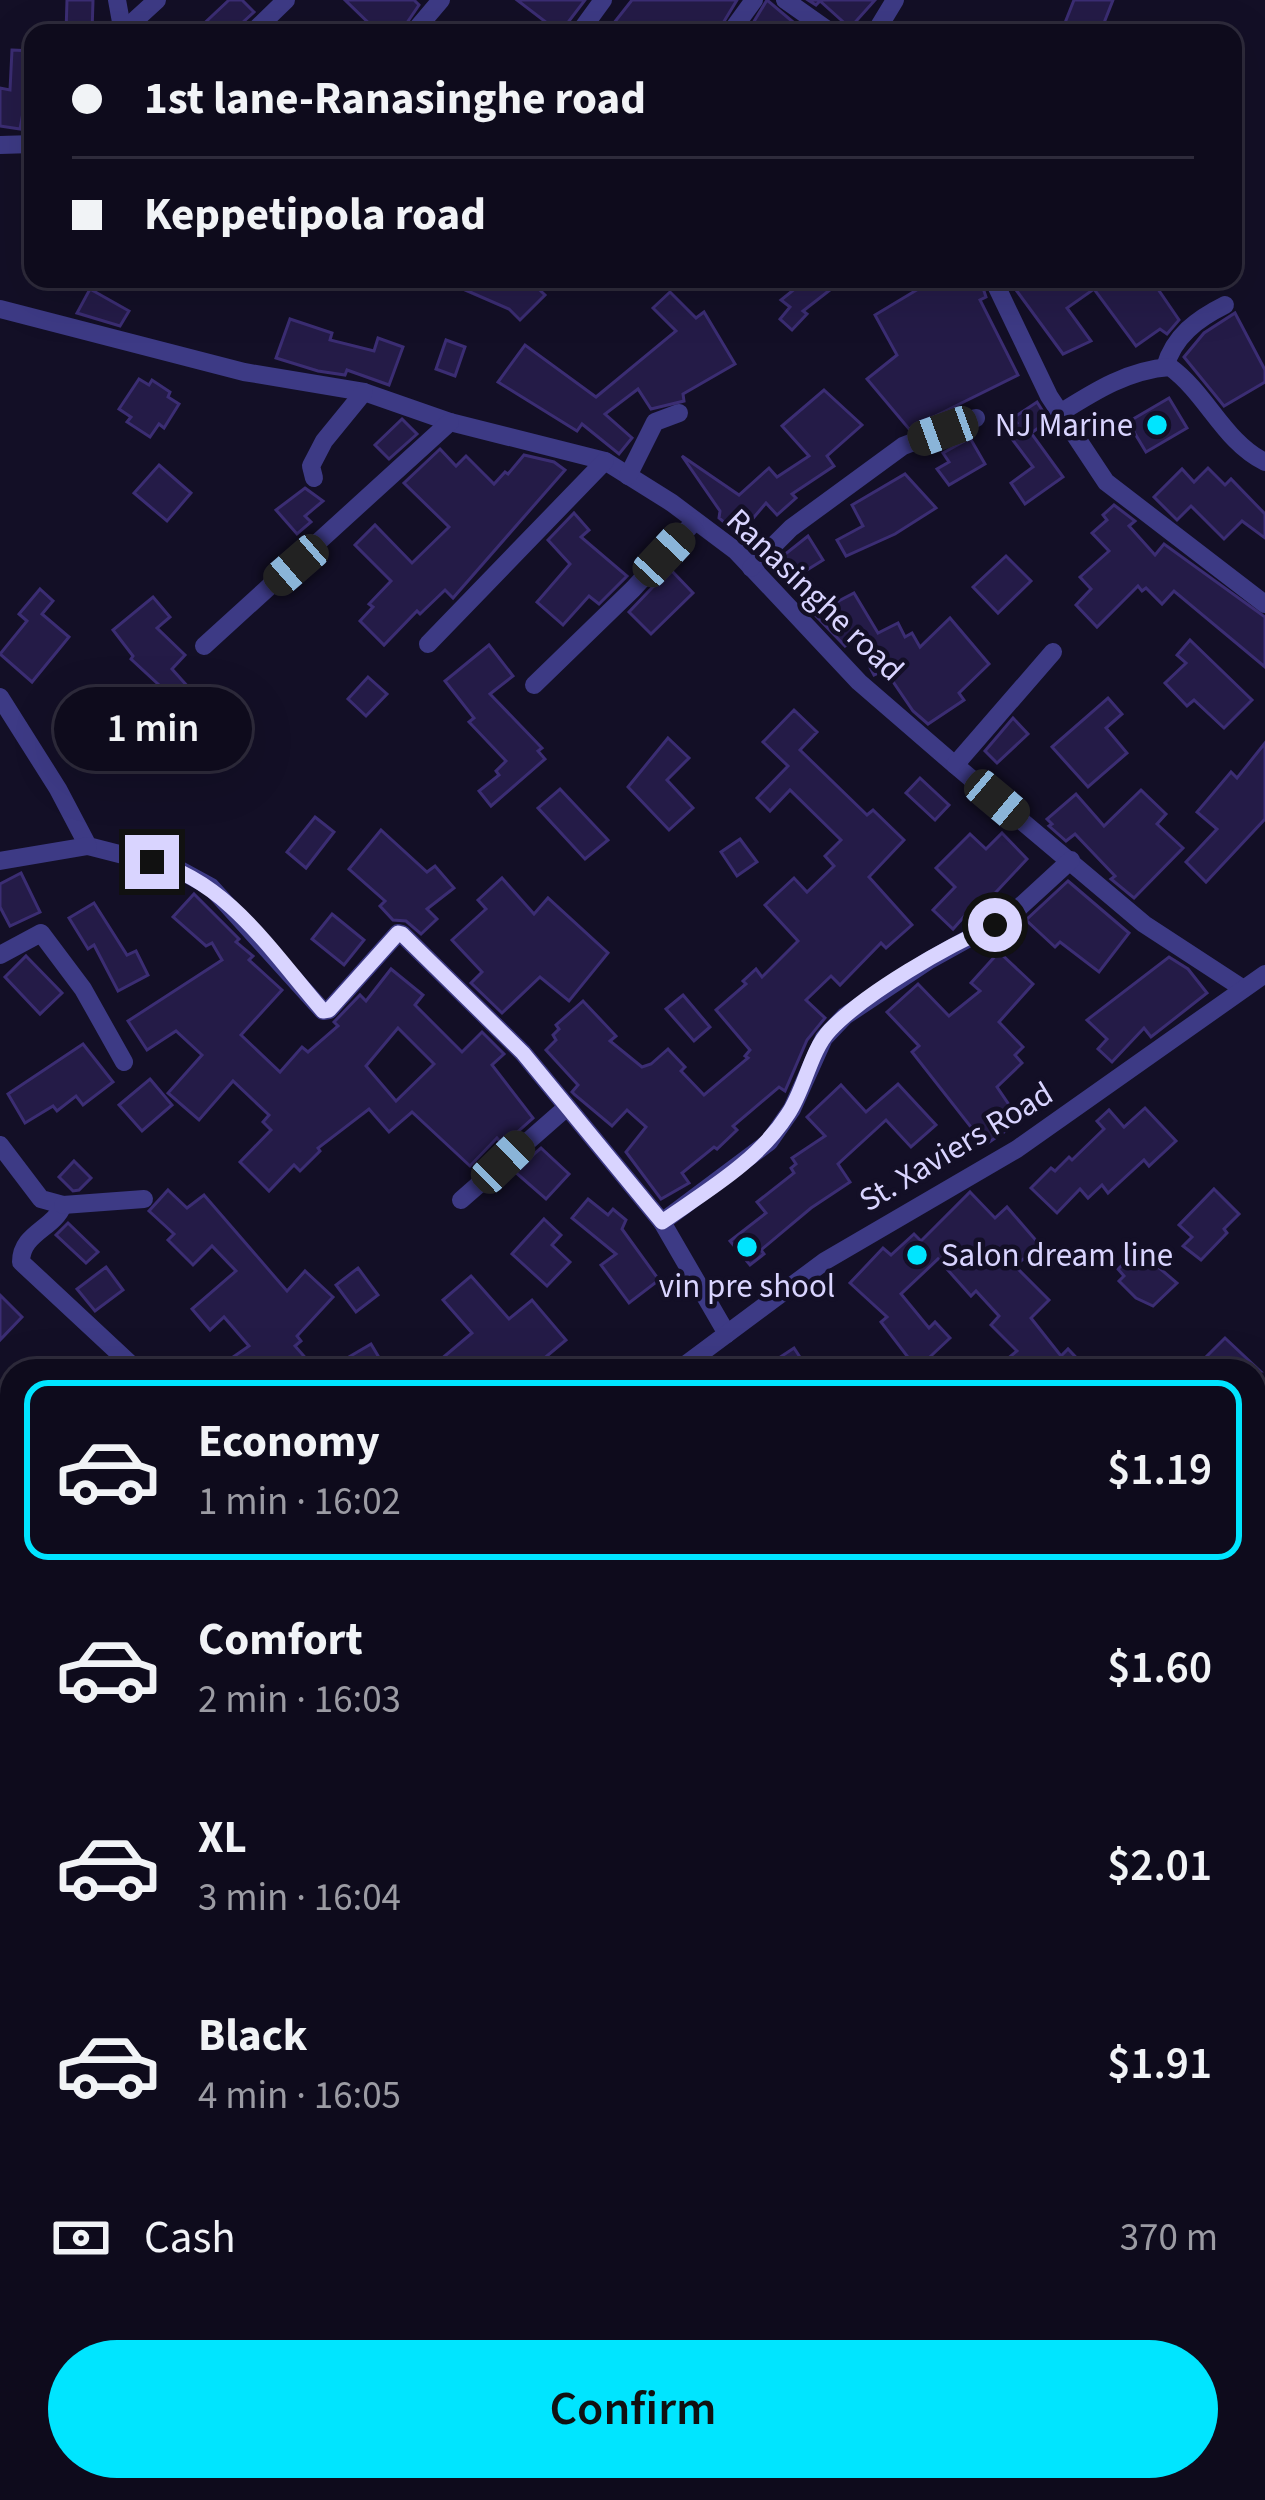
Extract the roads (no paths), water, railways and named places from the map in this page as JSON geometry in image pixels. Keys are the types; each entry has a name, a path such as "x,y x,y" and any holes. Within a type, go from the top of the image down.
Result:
{"street":[{"path":"133,24 158,0"},
{"path":"261,24 286,0"},
{"path":"421,24 441,0"},
{"path":"785,0 819,24"},
{"path":"997,288 1060,413 1106,482 1265,604"},
{"path":"1165,367 1169,352 1189,327 1225,304"},
{"name":"Ranasinghe road","path":"0,309 244,372 364,392 450,422 605,461 736,551 859,682 955,765 1144,924 1242,988"},
{"path":"1060,413 1144,368 1165,367 1193,384 1224,428 1265,462"},
{"path":"314,478 310,466 324,441 364,392"},
{"path":"628,476 656,422 679,413"},
{"path":"751,568 790,528 903,446 976,418"},
{"path":"204,646 450,422"},
{"path":"428,644 605,461"},
{"path":"534,685 695,521"},
{"path":"955,765 1053,652"},
{"path":"0,697 88,846"},
{"path":"0,861 88,846 178,868 211,887 323,1011 402,934 523,1053 662,1222 727,1334"},
{"path":"662,1222 769,1142 792,1109 824,1038 845,1016 967,937 1011,915 1071,860"},
{"path":"0,955 41,933 82,988 124,1062"},
{"name":"St. Xaviers Road","path":"693,1359 825,1262 1017,1149 1265,974"},
{"path":"461,1200 567,1107"},
{"path":"0,1145 41,1199 63,1205 145,1199"},
{"path":"63,1205 59,1216 30,1237 20,1253 21,1262 125,1359"},
{"path":"0,1263 21,1262"}],"place":[{"name":"NJ Marine","path":"1157,425"},
{"name":"vin pre shool","path":"747,1247"},
{"name":"Salon dream line","path":"917,1255"}]}
